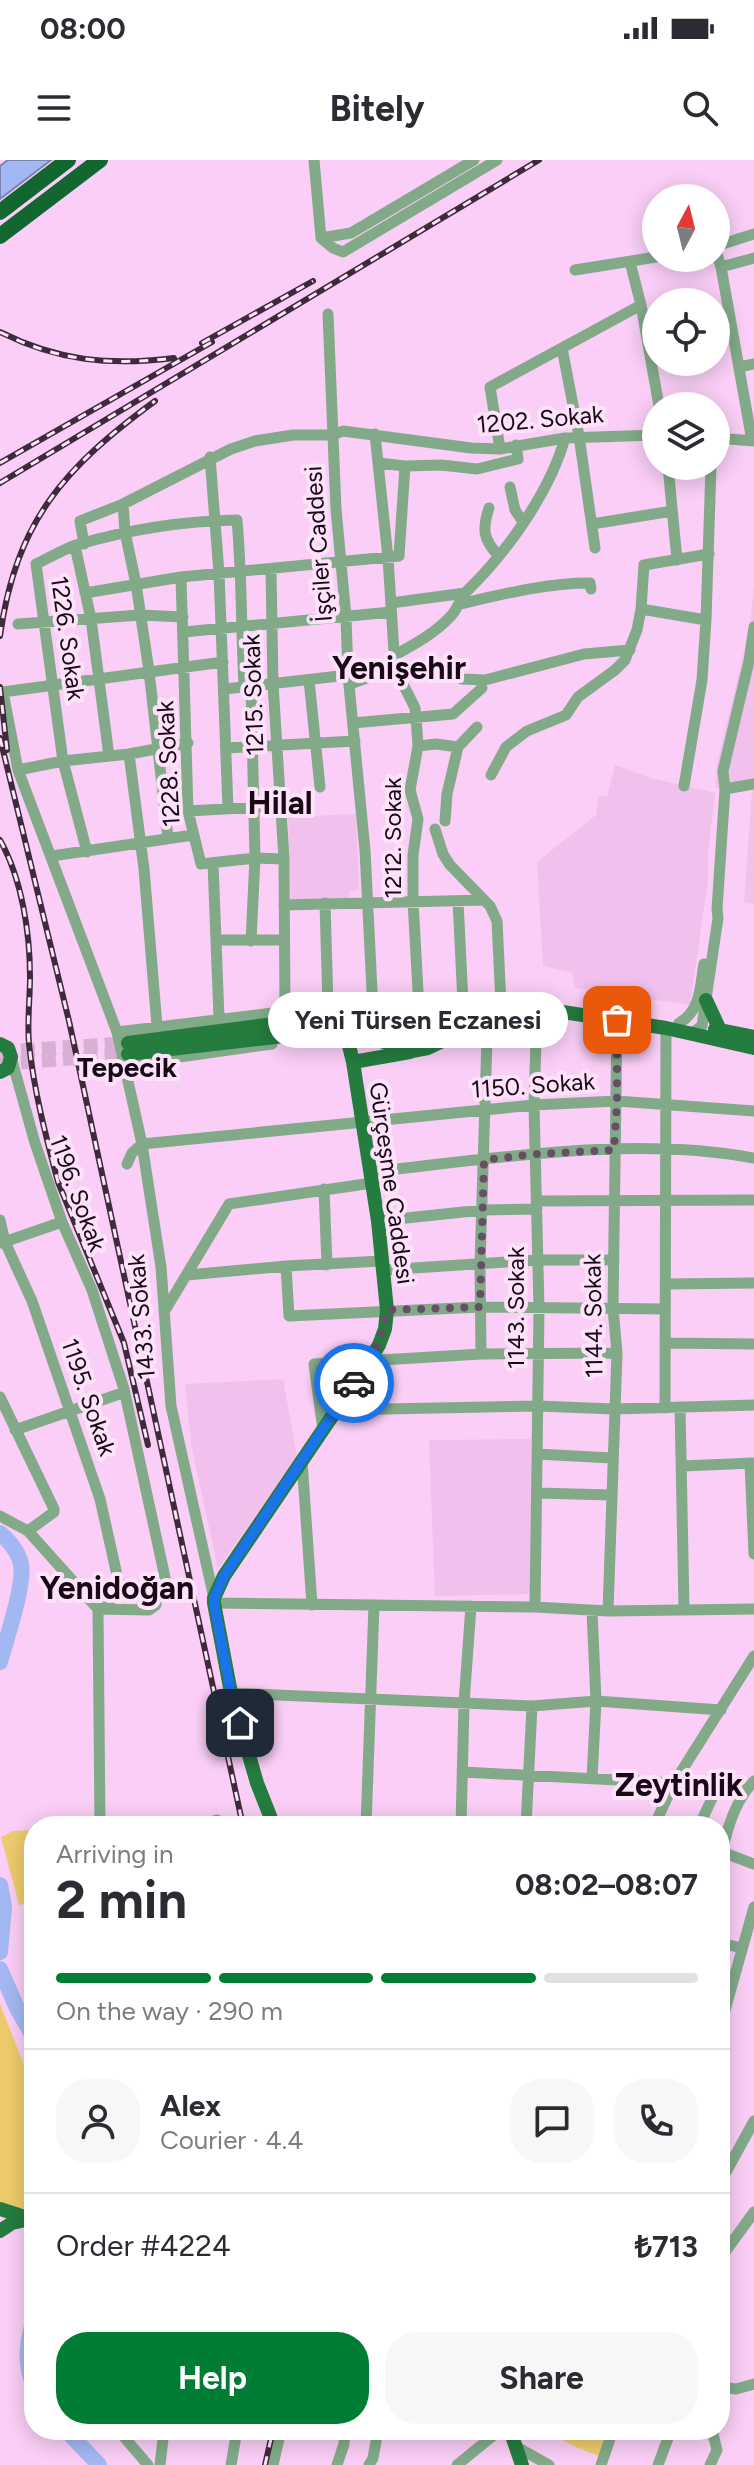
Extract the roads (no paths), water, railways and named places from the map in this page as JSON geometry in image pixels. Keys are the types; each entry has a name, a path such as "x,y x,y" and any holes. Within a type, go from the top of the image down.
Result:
{"highway":[{"path":"0,212 68,160"},
{"path":"0,236 100,160"}],"main road":[{"path":"123,1046 373,1011 419,1009 444,1014 463,1003 501,1004 541,1000 754,1037"},
{"path":"706,1000 720,1030"},
{"path":"123,1046 345,1029 444,1014 537,1008 672,1025"},
{"path":"353,1062 428,1048 445,1040 449,1033 444,1014"},
{"path":"345,1029 412,1051"},
{"name":"Gürçeşme Caddesi","path":"214,1600 224,1576 369,1360 385,1329 387,1310 378,1221 345,1029"},
{"path":"697,1029 754,1048"},
{"path":"0,1044 8,1048 11,1057 9,1065 1,1072"},
{"path":"214,1600 231,1693 257,1783 270,1816"},
{"path":"0,2209 24,2217"},
{"path":"0,2231 12,2223 24,2221"},
{"path":"513,2440 522,2465"}],"street":[{"path":"314,160 321,238 343,252 497,160"},
{"path":"321,238 351,233 474,160"},
{"path":"730,243 754,234"},
{"path":"730,265 754,258"},
{"path":"575,270 642,260"},
{"path":"630,262 657,392"},
{"path":"722,272 753,441 730,439"},
{"path":"500,449 490,387 641,305"},
{"name":"İşçiler Caddesi","path":"328,314 336,509 365,850 373,1011"},
{"path":"562,348 579,436 595,548"},
{"path":"739,367 754,364"},
{"name":"1202. Sokak","path":"79,545 80,521 123,504 210,457 255,441 293,435 333,435 343,431 500,449 579,436 642,435"},
{"name":"1212. Sokak","path":"375,434 395,668 416,717 418,746 410,790 418,819 413,855 413,901 419,1009"},
{"path":"395,655 425,638 451,617 462,599 499,556 548,481 565,438"},
{"path":"379,463 477,469 518,459 516,445"},
{"path":"210,457 222,627 228,809"},
{"path":"85,593 181,577 399,556 405,466"},
{"path":"669,480 677,560"},
{"path":"684,786 702,680 711,480"},
{"path":"510,487 515,510 523,522"},
{"path":"123,504 149,671 168,838"},
{"path":"489,508 483,526 490,547 499,556"},
{"path":"592,524 672,511"},
{"path":"214,520 237,520 241,572 240,625 253,746 255,858 251,941"},
{"name":"1226. Sokak","path":"87,852 63,761 36,564 79,545 125,532 214,520"},
{"path":"79,545 109,756"},
{"path":"491,775 506,747 527,731 566,715 578,697 625,660 641,609 644,565 709,554"},
{"name":"1215. Sokak","path":"271,570 273,684 284,859 285,1011"},
{"name":"1228. Sokak","path":"181,577 188,811 201,864 213,863"},
{"path":"184,632 346,617 391,607 572,583 590,583 591,589"},
{"path":"641,609 706,620"},
{"path":"18,624 140,615 183,617"},
{"path":"697,1029 706,1000 718,918 725,789 723,771 754,627"},
{"path":"225,689 349,679 395,668 431,664 462,679 485,680 584,654 630,650"},
{"path":"52,687 223,662"},
{"path":"309,680 320,787"},
{"name":"1433. Sokak","path":"52,687 3,692 18,770 123,1046 161,1267 171,1406 214,1600"},
{"path":"353,723 453,714 482,688"},
{"path":"477,727 458,747 440,825 443,854 490,906 497,921 501,1004"},
{"path":"226,748 355,741"},
{"path":"18,770 188,743"},
{"path":"418,746 436,744 458,747"},
{"path":"129,754 141,843 157,1026"},
{"path":"725,789 754,784"},
{"path":"188,811 279,806"},
{"path":"52,856 193,835"},
{"path":"219,1018 213,863 255,858 284,859"},
{"path":"284,905 484,900"},
{"path":"458,901 463,1003"},
{"path":"325,903 328,1006"},
{"path":"665,1408 666,1103 672,1025 686,1019 697,1006 712,918 717,909"},
{"path":"216,940 284,940"},
{"path":"345,1029 335,1035 142,1063 125,1063 123,1046 157,1026 328,1006 373,1011"},
{"name":"1143. Sokak","path":"535,1607 539,1308 534,1105 537,1008"},
{"path":"481,1354 485,1013"},
{"name":"1144. Sokak","path":"608,1611 617,1353 613,1308 617,1020"},
{"name":"1196. Sokak","path":"11,1057 35,1143 62,1222 92,1290 125,1392 166,1582 155,1592"},
{"path":"127,1081 130,1069 142,1063"},
{"path":"1,1072 13,1075 19,1083"},
{"name":"1150. Sokak","path":"142,1144 534,1105 617,1101 754,1111"},
{"path":"127,1164 132,1153 142,1144"},
{"path":"164,1313 229,1204 371,1178 536,1154 667,1149 754,1158"},
{"path":"324,1189 327,1265"},
{"path":"378,1221 537,1205 754,1200"},
{"name":"1195. Sokak","path":"0,1220 3,1242 32,1301 100,1499 121,1593"},
{"path":"3,1242 62,1222"},
{"path":"187,1275 286,1266 614,1260"},
{"path":"286,1266 289,1316 480,1307 665,1309"},
{"path":"666,1284 754,1283"},
{"path":"666,1343 754,1344"},
{"path":"323,1430 314,1364 481,1354 617,1353"},
{"path":"15,1430 125,1392"},
{"path":"0,1397 54,1509 28,1531"},
{"path":"336,1410 754,1405"},
{"path":"680,1407 684,1608"},
{"path":"537,1454 612,1458"},
{"path":"302,1461 312,1605"},
{"path":"682,1466 752,1463 754,1554"},
{"path":"537,1493 611,1495"},
{"path":"0,1516 28,1531 98,1609 100,1816"},
{"path":"155,1592 156,1605 149,1610 98,1609 121,1593 155,1592"},
{"path":"214,1600 592,1611 754,1609"},
{"path":"366,1816 374,1605"},
{"path":"461,1816 464,1703 471,1606"},
{"path":"592,1611 596,1701 592,1779"},
{"path":"659,1816 674,1783 754,1656"},
{"path":"231,1693 532,1706 596,1701 721,1710"},
{"path":"527,1816 532,1706"},
{"path":"463,1772 717,1788 750,1786"},
{"path":"730,1828 739,1801 750,1786"},
{"path":"704,1816 717,1788"},
{"path":"730,1855 754,1864"},
{"path":"730,1992 754,1907"},
{"path":"730,1945 742,1948"},
{"path":"730,2165 754,2121"},
{"path":"730,2245 754,2212"},
{"path":"730,2388 754,2384"},
{"path":"127,2440 148,2465"},
{"path":"160,2465 163,2440"},
{"path":"231,2465 235,2440"},
{"path":"273,2465 279,2440"},
{"path":"337,2465 344,2440"},
{"path":"369,2465 376,2440"},
{"path":"457,2465 489,2440"},
{"path":"601,2465 610,2440"},
{"path":"658,2465 667,2440"},
{"path":"710,2465 717,2450 714,2440"},
{"path":"515,2446 549,2465"}],"water":[{"path":"8,160 51,160 0,199 0,166"}],"waterway":[{"path":"0,1533 10,1543 21,1564 18,1598 0,1662"},
{"path":"0,1885 4,1906 0,1952"},
{"path":"0,1969 24,2020"},
{"path":"75,2440 99,2465"}],"tunnel":[{"path":"0,1052 128,1043"},
{"path":"0,1064 128,1054"}],"railway":[{"path":"0,483 539,160"},
{"path":"202,343 313,281"},
{"path":"0,332 43,349 85,359 128,361 174,358"},
{"path":"0,463 212,342"},
{"path":"0,636 18,560 49,500 95,450 155,401"},
{"path":"0,687 7,750"},
{"path":"0,738 69,1021 241,1816"},
{"path":"0,840 14,872 26,925 30,977 29,1044 45,1131 58,1182 124,1343 148,1445"},
{"path":"265,2465 271,2440"}],"place":[{"name":"Yeni Türsen Eczanesi","path":"617,1020"}],"district":[{"name":"Yenişehir","path":"399,668"},
{"name":"Hilal","path":"280,803"},
{"name":"Tepecik","path":"127,1067"},
{"name":"Yenidoğan","path":"117,1588"},
{"name":"Zeytinlik","path":"679,1785"}]}
